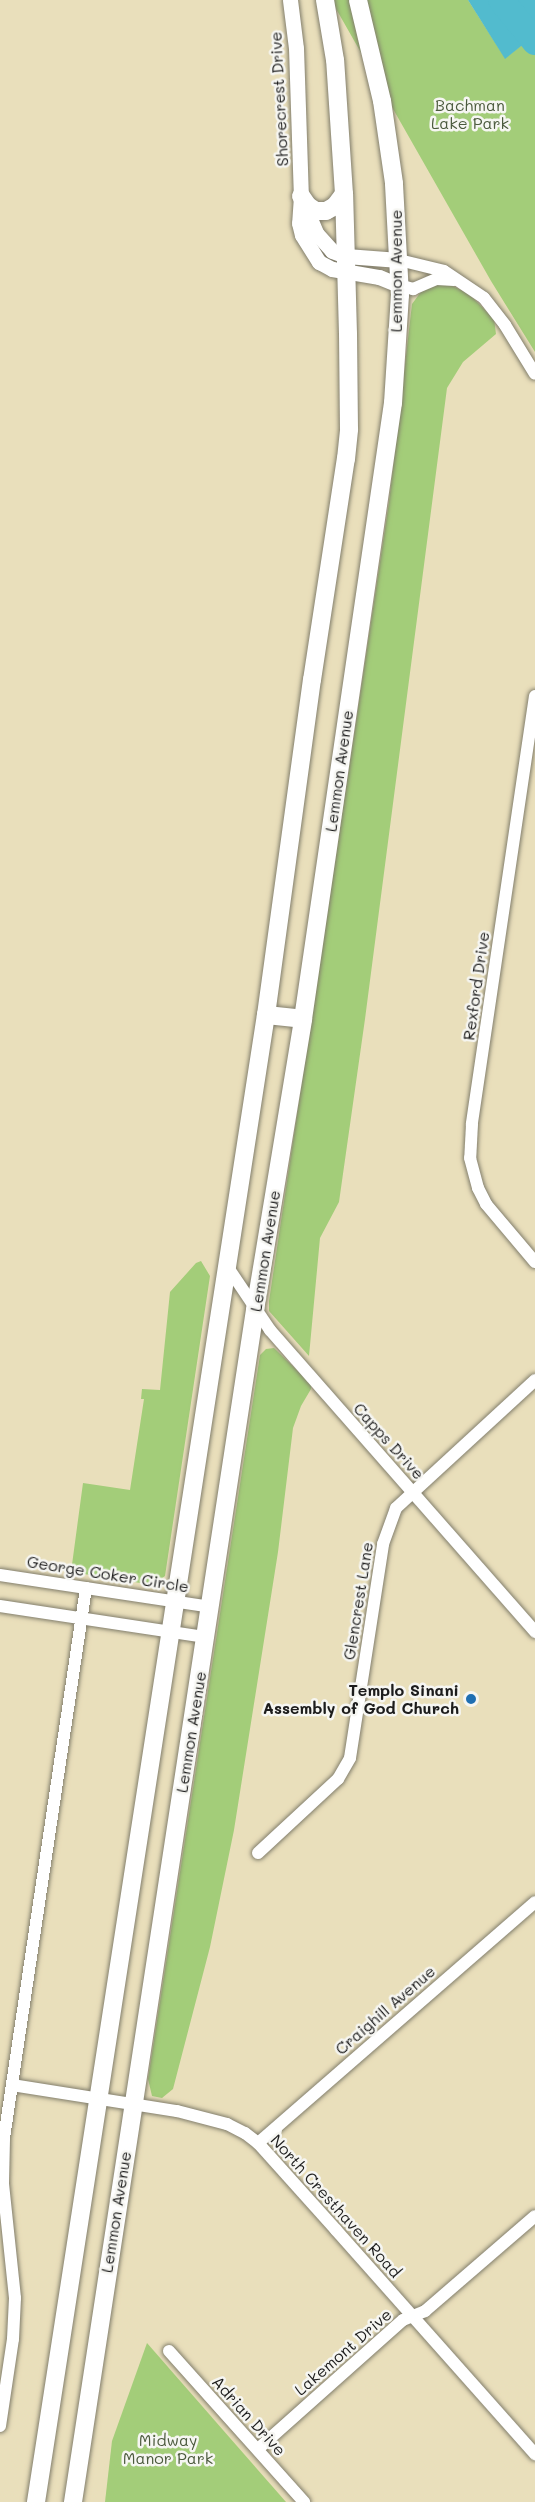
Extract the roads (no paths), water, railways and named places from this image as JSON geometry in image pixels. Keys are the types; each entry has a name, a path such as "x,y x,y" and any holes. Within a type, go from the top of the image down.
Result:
{"main road":[{"name":"Lemmon Avenue","path":"36,2502 266,1015 312,680 346,459 349,429 344,194 335,60 325,0"},
{"name":"Lemmon Avenue","path":"72,2502 255,1310 303,1019 393,403 399,260 388,136 372,51 358,0"},
{"path":"301,196 308,206 316,211 326,211 335,206 344,194"},
{"path":"266,1015 303,1019"}],"street":[{"name":"Shorecrest Drive","path":"290,0 296,48 301,196 299,223 308,247 319,261 346,265 413,289 437,279 459,280"},
{"name":"Shorecrest Drive","path":"346,265 399,260 444,271 484,298 495,309 535,374"},
{"name":"Rexford Drive","path":"535,696 472,1124 470,1158 478,1188 486,1204 535,1262"},
{"name":"Capps Drive","path":"226,1266 255,1310 535,1632"},
{"name":"Glencrest Lane","path":"258,1853 338,1779 350,1758 383,1544 396,1508 535,1380"},
{"name":"George Coker Circle","path":"0,1575 211,1606"},
{"path":"0,2426 13,2339 15,2298 3,2183 4,2138 86,1588"},
{"path":"0,1606 206,1637"},
{"name":"Craighill Avenue","path":"258,2143 535,1902"},
{"name":"North Cresthaven Road","path":"12,2085 207,2118 236,2129 258,2143 535,2454"},
{"name":"Lakemont Drive","path":"258,2449 403,2320 425,2311 535,2216"},
{"name":"Adrian Drive","path":"169,2352 304,2502"}],"water":[{"path":"468,0 535,0 535,35 505,59"}],"waterway":[{"path":"501,0 535,42"}],"place":[{"name":"Templo Sinani Assembly of God Church","path":"471,1699"}],"park label":[{"name":"Bachman Lake Park","path":"470,114"},
{"name":"Midway Manor Park","path":"168,2449"}]}
